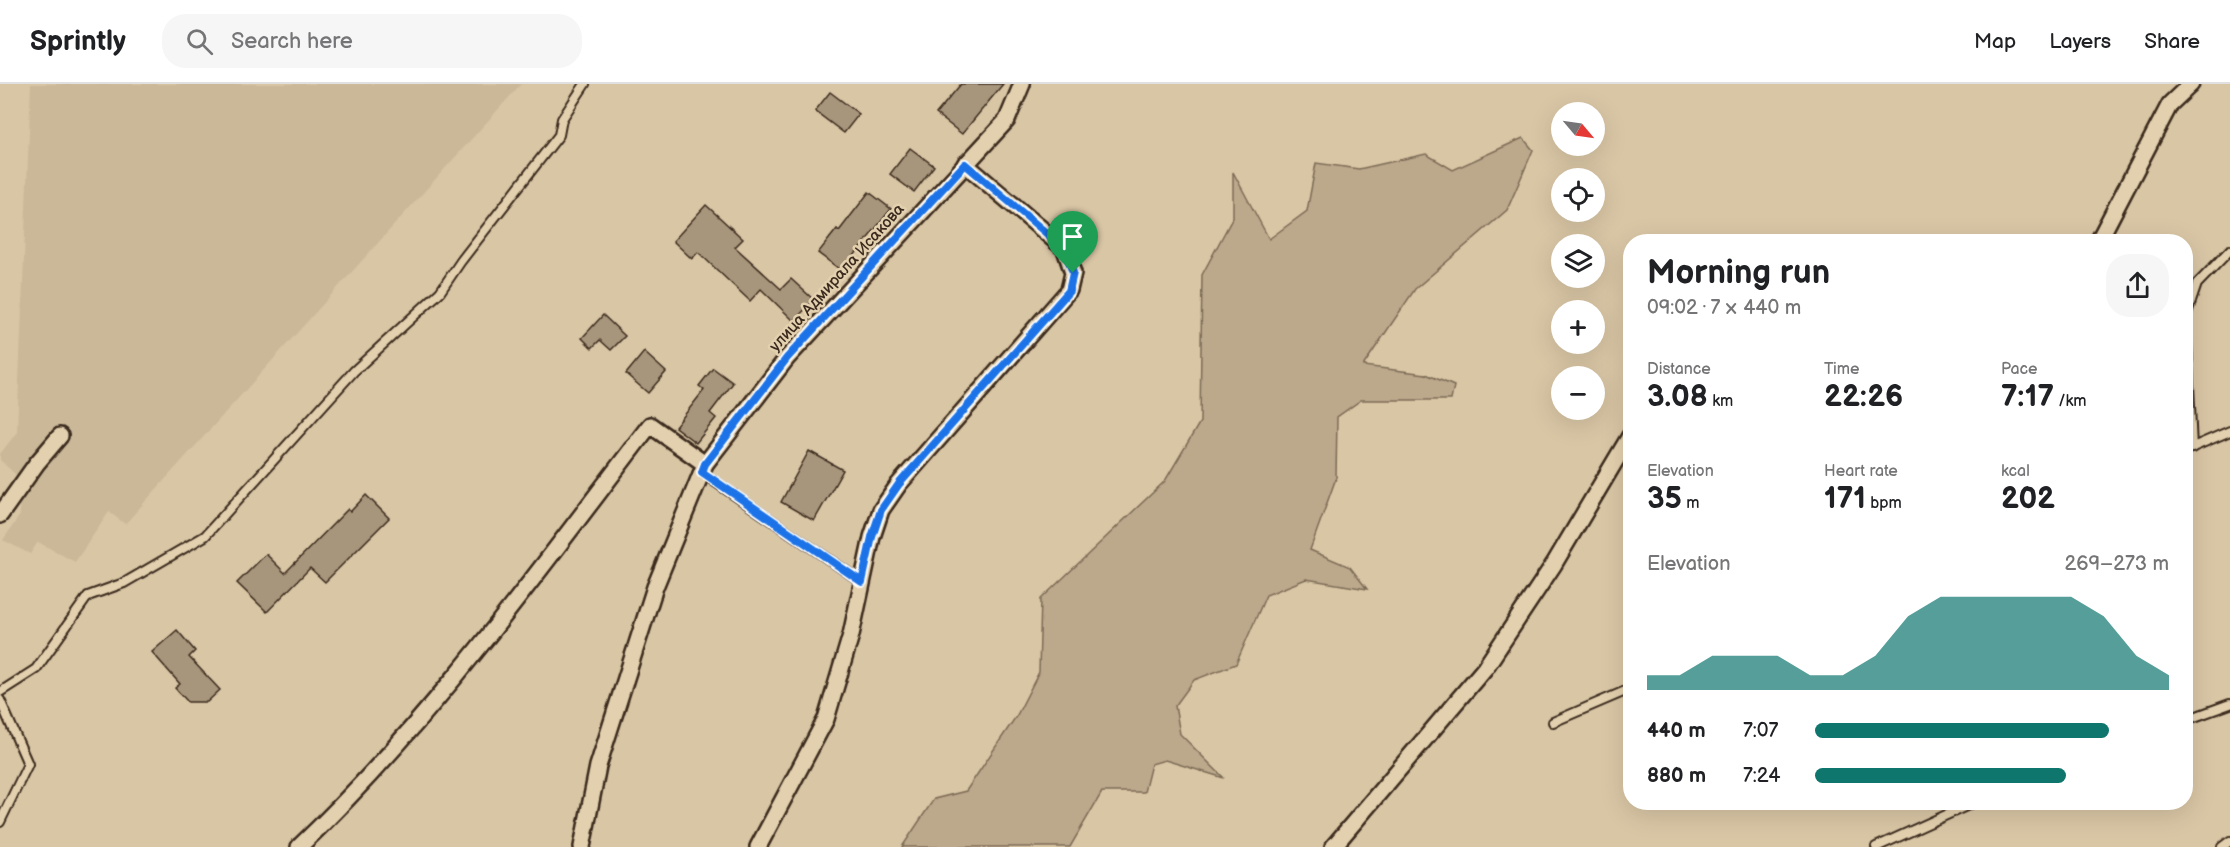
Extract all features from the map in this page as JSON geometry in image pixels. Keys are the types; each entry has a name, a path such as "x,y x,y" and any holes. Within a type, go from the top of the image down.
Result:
{"street":[{"name":"улица Адмирала Исакова","path":"582,847 598,766 651,598 703,468 787,358 1007,120 1022,84"},
{"path":"2102,234 2170,104 2191,84"},
{"path":"758,847 826,719 851,635 872,537 881,510 899,484 1069,291 1073,273 1065,249 965,164"},
{"path":"300,847 352,797 427,711 650,425 703,468"},
{"path":"0,515 37,463 60,436"},
{"path":"1333,847 1485,668 1554,564 1623,448"}],"lane":[{"path":"0,692 36,669 88,596 124,583 205,536 354,371 440,292 461,261 559,135 562,119 585,84"},
{"path":"2193,297 2197,285 2230,250"},
{"path":"2193,447 2230,431"},
{"path":"703,468 862,582"},
{"path":"1553,722 1623,692"},
{"path":"0,700 28,764 0,822"},
{"path":"2193,717 2230,704"},
{"path":"1876,847 1957,810"},
{"path":"2222,847 2230,841"}],"shaded area":[{"path":"31,84 521,84 125,524 109,512 75,562 38,542 30,554 3,540 20,515 16,475 0,460 0,454 17,432"},
{"path":"1523,138 1533,150 1507,210 1415,289 1363,366 1426,374 1454,386 1451,400 1361,400 1337,417 1336,478 1310,550 1350,567 1367,589 1306,579 1266,595 1236,664 1194,680 1175,706 1180,734 1224,778 1165,760 1151,764 1144,792 1102,792 1070,847 902,847 934,799 966,791 1017,715 1039,672 1041,599 1165,481 1200,422 1202,275 1233,217 1233,172 1269,239 1307,211 1316,163 1359,169 1426,154 1453,170"}],"building":[{"path":"961,84 1003,84 962,134 936,114"},
{"path":"830,92 859,114 844,133 815,111"},
{"path":"910,148 934,166 914,192 890,174"},
{"path":"869,192 891,209 842,271 818,253 837,229 839,231"},
{"path":"706,205 743,239 735,247 781,289 791,279 814,300 794,321 761,289 750,301 698,252 692,259 673,241"},
{"path":"603,315 625,336 611,350 600,340 592,348 582,338"},
{"path":"644,352 666,372 648,393 626,374"},
{"path":"713,368 733,383 710,413 716,418 696,443 675,427 704,390 699,386"},
{"path":"809,451 843,470 814,521 781,502"},
{"path":"366,495 389,518 325,582 310,568 267,612 237,583 266,554 285,573 348,509 350,512"},
{"path":"177,630 195,651 189,657 220,690 207,702 188,702 175,688 180,684 152,652"}],"route":[{"path":"965,164 1065,249 1073,273 1069,291 899,484 881,510 872,537 862,582 702,472 705,464 787,358 965,164"}]}
